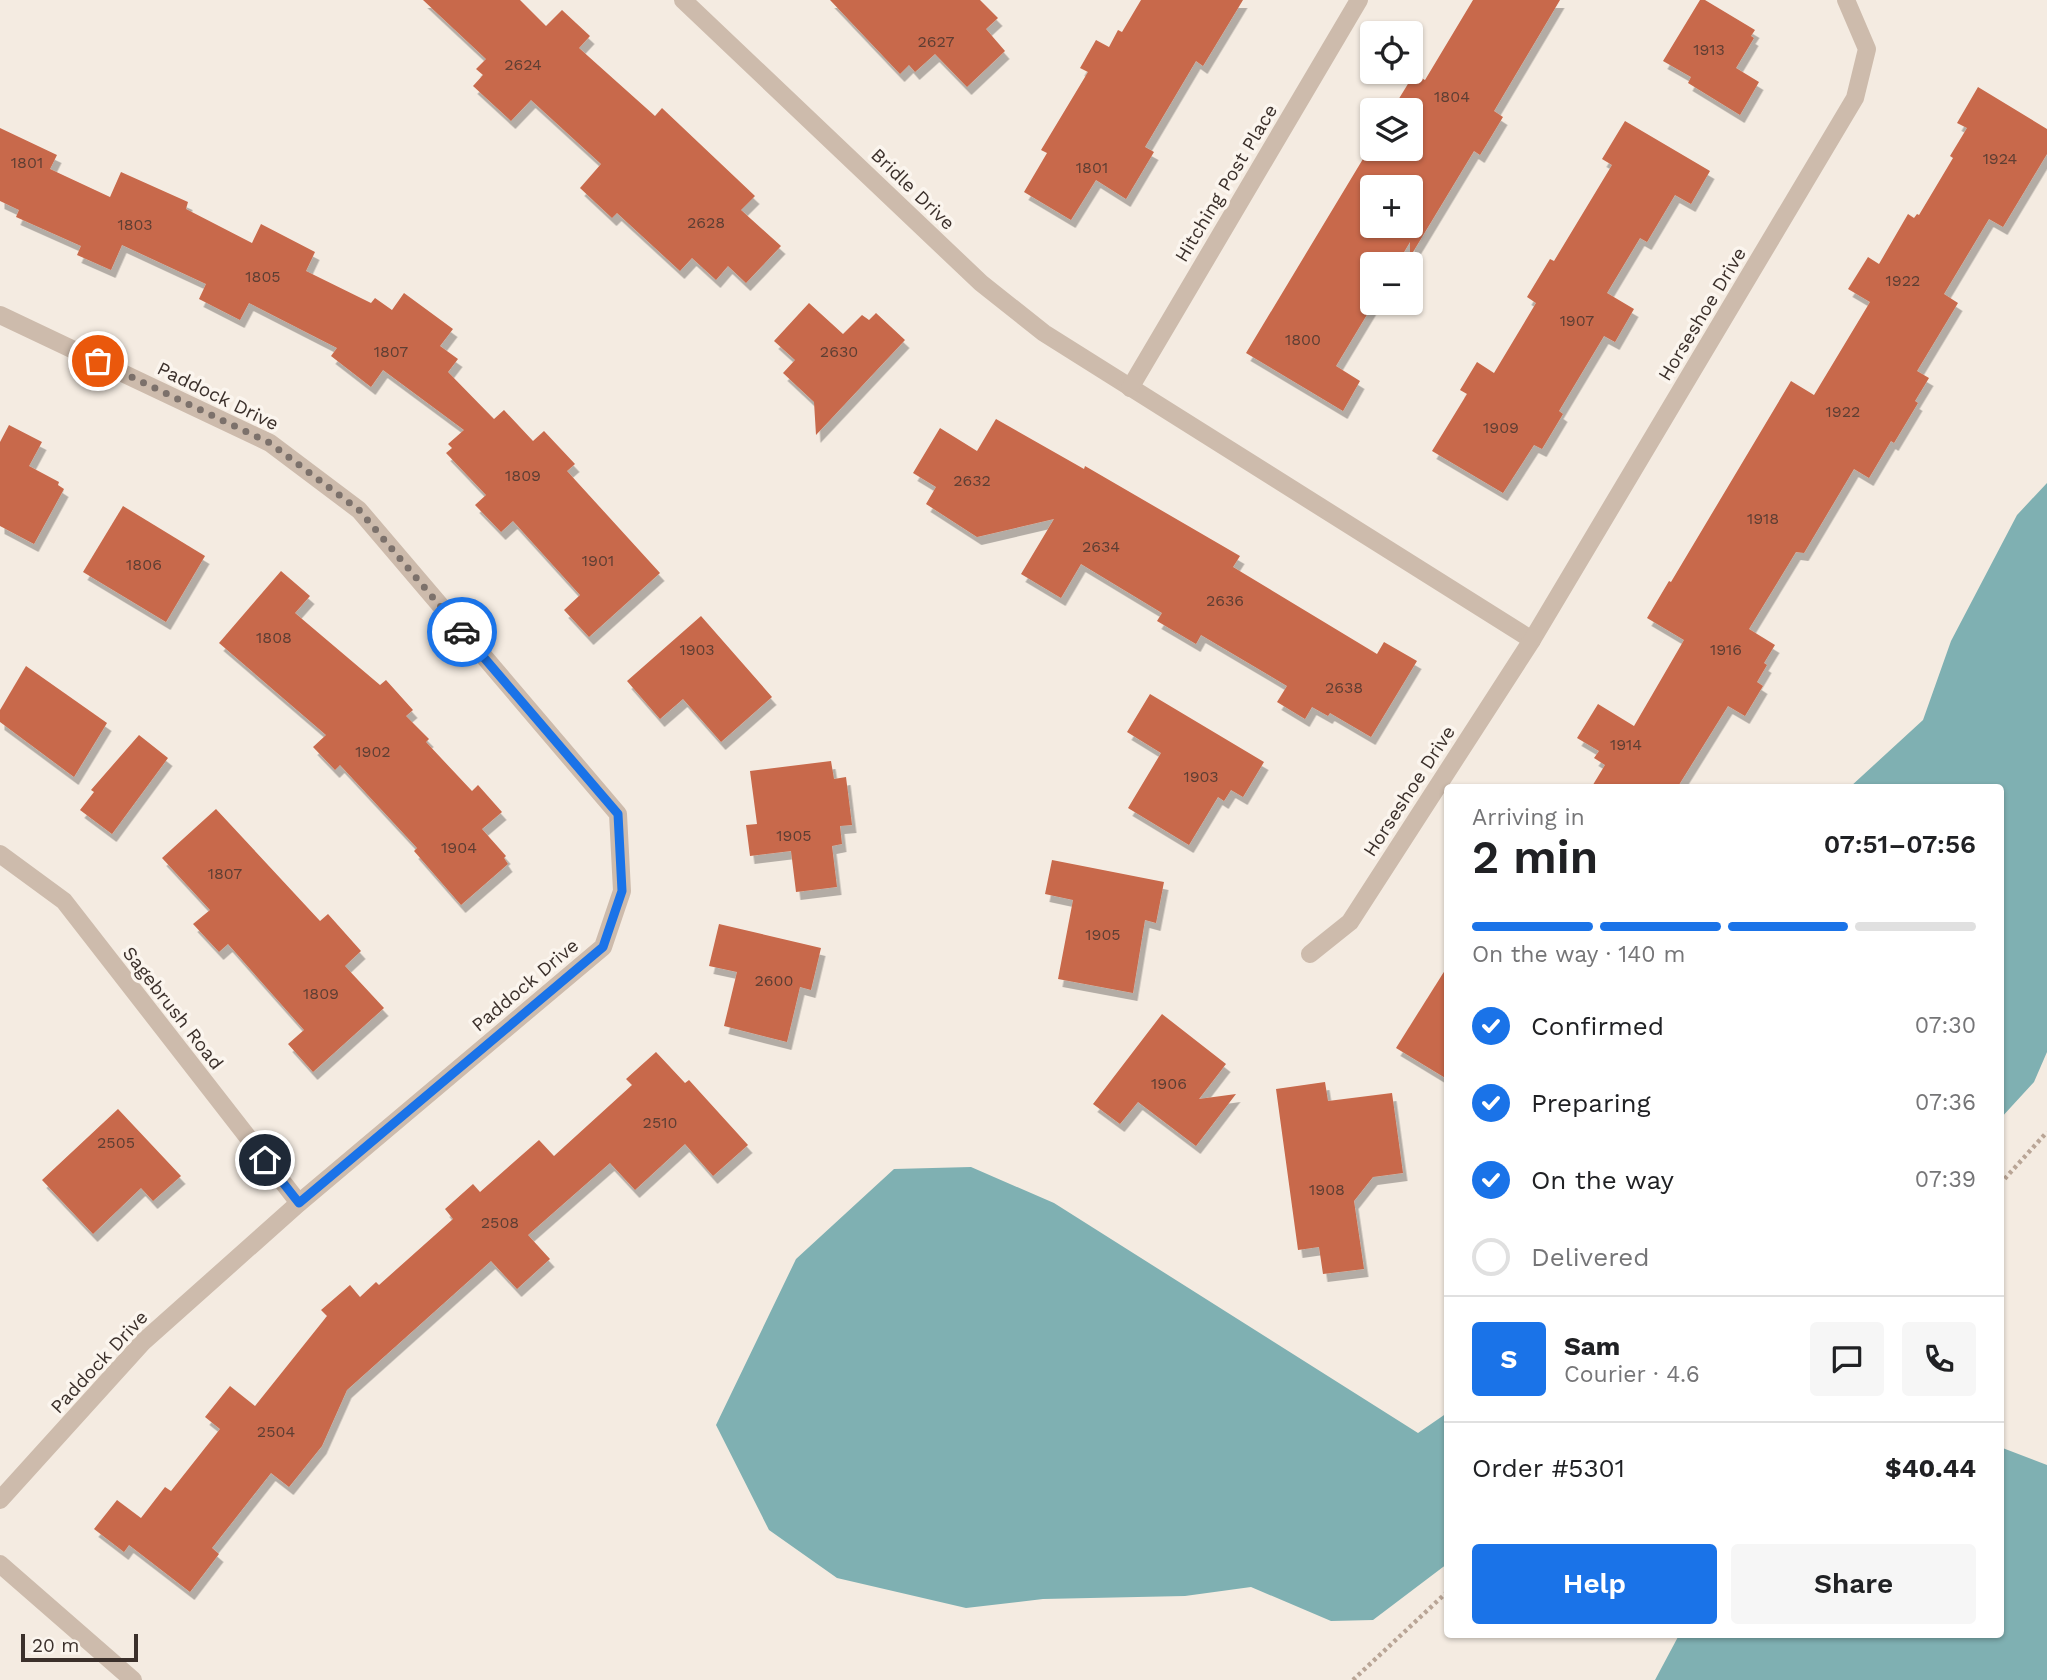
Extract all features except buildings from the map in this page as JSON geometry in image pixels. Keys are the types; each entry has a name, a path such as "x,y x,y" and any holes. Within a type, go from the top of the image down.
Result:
{"street":[{"name":"Bridle Drive","path":"683,0 981,283 1044,333 1130,388"},
{"name":"Hitching Post Place","path":"1130,388 1359,0"},
{"name":"Horseshoe Drive","path":"1310,954 1350,922 1531,640 1855,97 1867,49 1846,0"},
{"name":"Paddock Drive","path":"0,314 270,443 359,510 618,814 622,891 603,947 299,1203 143,1342 0,1500"},
{"path":"1130,388 1531,640"},
{"name":"Sagebrush Road","path":"0,854 64,901 299,1203"},
{"path":"0,1564 133,1680"}],"path":[{"path":"2004,1180 2047,1132"},
{"path":"1353,1680 1444,1595"}],"water":[{"path":"2047,483 2047,1052 2034,1082 2004,1115 2004,784 1853,784 1923,720 1951,641 2017,515"},
{"path":"971,1167 1054,1203 1418,1433 1444,1415 1444,1566 1373,1620 1331,1621 1251,1587 1185,1596 1043,1599 966,1608 837,1578 769,1530 716,1425 796,1259 894,1169"},
{"path":"2004,1449 2047,1465 2047,1680 1655,1680 1677,1638 2004,1638"}],"way so far":[{"path":"98,361 270,443 359,510 462,632"}],"route":[{"path":"265,1160 299,1203 603,947 622,891 618,814 462,632"}]}
